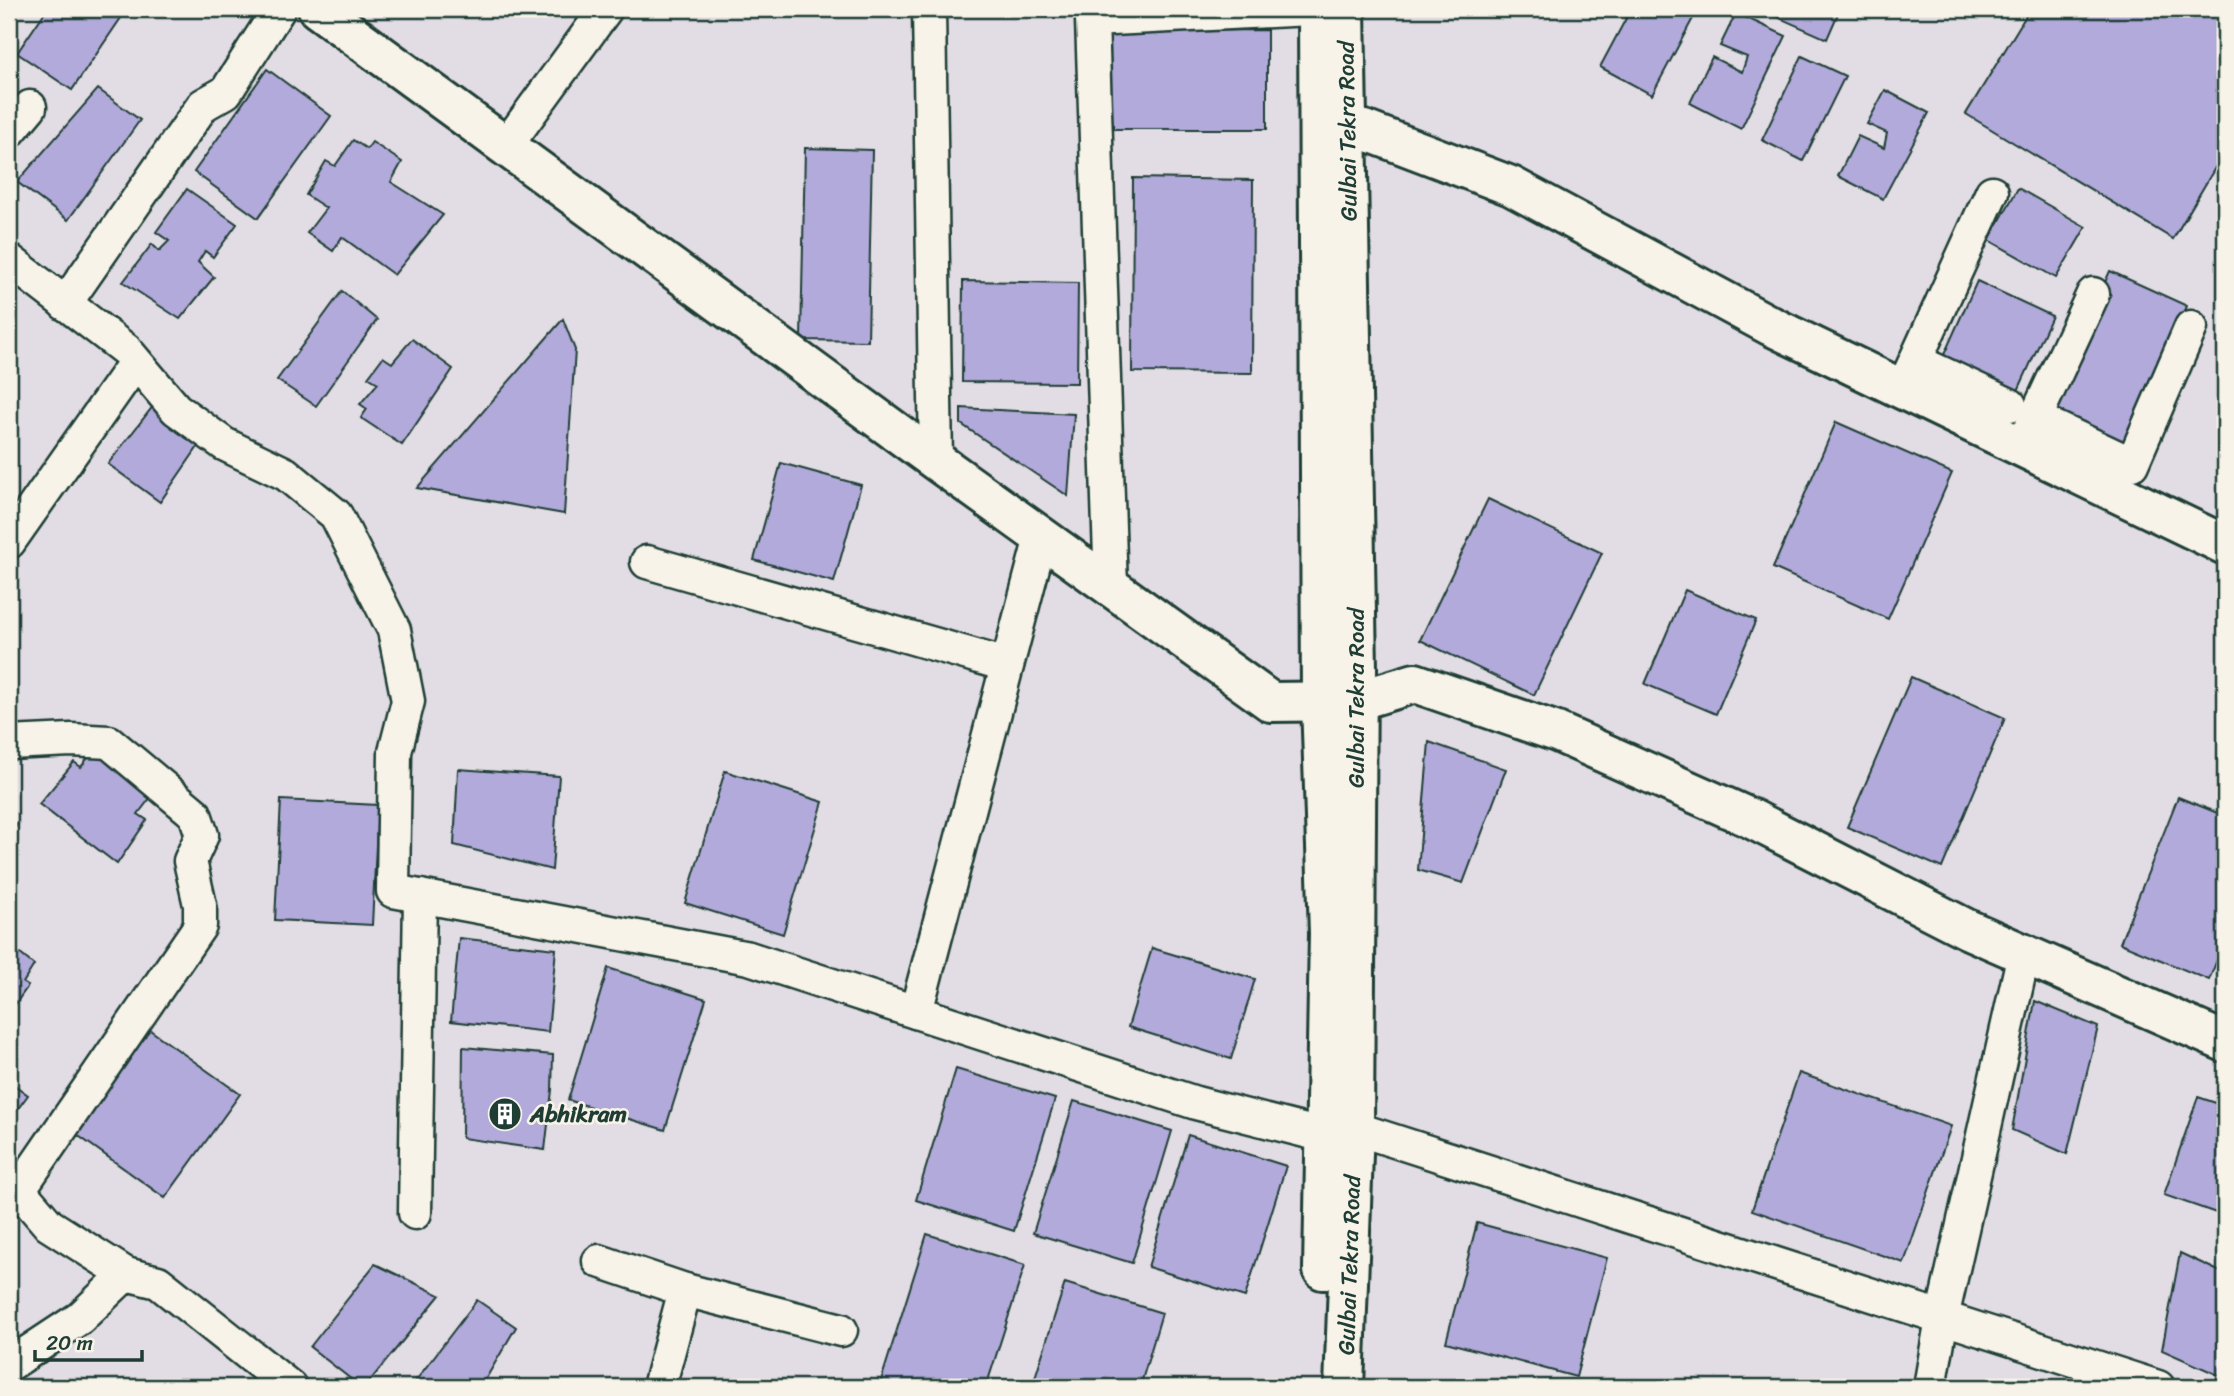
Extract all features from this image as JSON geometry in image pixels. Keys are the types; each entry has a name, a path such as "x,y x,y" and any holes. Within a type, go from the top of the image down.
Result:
{"street":[{"path":"65,304 203,105 226,92 279,9"},
{"path":"318,9 936,461 1271,702 1338,701 1415,683 1557,732 1750,818 1967,929 2225,1042"},
{"path":"506,146 606,9"},
{"path":"929,9 936,461"},
{"path":"1111,588 1091,20 1310,9"},
{"name":"Gulbai Tekra Road","path":"1318,9 1338,701"},
{"name":"Gulbai Tekra Road","path":"1344,1387 1338,701 1347,126 1345,9"},
{"path":"9,132 30,107"},
{"path":"1347,126 1511,186 1771,326 1909,375 2022,423 2126,479 2225,545"},
{"path":"1909,375 1992,192"},
{"path":"9,260 126,350 176,409 225,444 286,474 336,515 394,630 408,702 395,752 393,891 749,958 1196,1103 1340,1132 2158,1387"},
{"path":"2022,423 2093,294"},
{"path":"2126,479 2191,327"},
{"path":"9,542 135,363"},
{"path":"916,1012 1041,537"},
{"path":"648,562 1007,665"},
{"path":"9,743 71,740 109,742 195,814 202,835 190,861 200,905 200,926 14,1187 48,1225 127,1274 158,1282 290,1387"},
{"path":"415,1213 421,896"},
{"path":"1930,1387 1942,1318 2024,953"},
{"name":"Gulbai Tekra Road","path":"1319,1387 1340,1132"},
{"path":"599,1261 685,1290 841,1330"},
{"path":"9,1365 80,1318 127,1274"},
{"path":"659,1387 685,1290"}],"building":[{"path":"47,9 127,9 72,90 17,53"},
{"path":"1631,9 1698,9 1652,95 1600,67"},
{"path":"1767,9 1840,9 1827,39 1766,12"},
{"path":"2030,9 2225,9 2225,151 2173,239 1966,114"},
{"path":"1736,13 1786,36 1741,129 1690,103 1712,57 1742,72 1747,57 1720,46"},
{"path":"1267,30 1267,129 1103,129 1103,31"},
{"path":"1802,56 1845,76 1803,161 1762,140"},
{"path":"267,69 331,116 258,218 194,172"},
{"path":"98,89 140,120 68,220 17,182"},
{"path":"1885,90 1929,113 1883,199 1838,176 1858,136 1884,148 1887,133 1867,124"},
{"path":"353,140 367,149 372,142 402,162 391,182 443,215 394,275 342,237 333,251 307,233 326,208 306,195 326,161 335,166"},
{"path":"805,148 872,150 868,341 801,340"},
{"path":"1133,178 1253,180 1252,373 1132,372"},
{"path":"2018,188 2086,227 2056,278 1989,240"},
{"path":"187,189 237,224 213,257 205,251 198,262 214,277 180,319 123,282 152,244 159,251 169,241 156,232"},
{"path":"2110,271 2187,306 2123,445 2047,410"},
{"path":"963,281 1078,283 1077,383 962,382"},
{"path":"1977,281 2052,316 2017,393 1942,359"},
{"path":"342,291 377,320 316,406 277,380"},
{"path":"563,319 575,350 564,514 417,488"},
{"path":"412,339 453,369 402,445 361,418 367,409 360,404 378,383 368,377 383,357 392,363"},
{"path":"154,405 202,441 160,502 108,464"},
{"path":"961,408 1074,414 1068,496 961,424"},
{"path":"1836,422 1952,473 1888,619 1773,568"},
{"path":"781,463 861,485 834,582 754,560"},
{"path":"1488,499 1602,553 1534,695 1420,640"},
{"path":"1685,590 1756,620 1716,714 1645,684"},
{"path":"1911,677 2005,718 1942,868 1847,827"},
{"path":"1429,742 1506,769 1463,883 1418,870"},
{"path":"95,748 154,793 138,814 147,820 117,864 39,804 74,762 81,767"},
{"path":"458,769 559,776 552,870 454,845"},
{"path":"725,771 823,802 783,934 685,903"},
{"path":"2178,797 2225,816 2225,940 2209,980 2120,943"},
{"path":"281,800 378,805 372,925 275,920"},
{"path":"9,818 17,825 9,836"},
{"path":"459,938 556,949 548,1032 451,1021"},
{"path":"9,945 34,965 23,983 28,986 9,1013"},
{"path":"1152,948 1255,979 1231,1059 1128,1027"},
{"path":"608,968 706,999 665,1130 568,1100"},
{"path":"2035,1001 2098,1027 2067,1154 2012,1130"},
{"path":"150,1030 240,1094 165,1198 76,1134"},
{"name":"Abhikram","path":"463,1047 553,1055 545,1150 462,1138"},
{"path":"956,1069 1055,1099 1014,1231 916,1200"},
{"path":"1799,1073 1951,1126 1904,1263 1752,1210"},
{"path":"9,1081 28,1095 9,1121"},
{"path":"2198,1097 2225,1106 2225,1216 2164,1195"},
{"path":"1074,1101 1172,1131 1132,1263 1033,1233"},
{"path":"1188,1135 1286,1166 1245,1297 1148,1267"},
{"path":"1477,1223 1607,1258 1576,1377 1446,1342"},
{"path":"927,1234 1025,1265 986,1387 879,1387"},
{"path":"2180,1253 2225,1274 2225,1378 2162,1350"},
{"path":"375,1264 440,1295 365,1387 361,1387 310,1347"},
{"path":"1065,1283 1162,1313 1140,1387 1032,1387"},
{"path":"477,1300 516,1327 481,1387 411,1387"},
{"path":"1415,1381 1434,1387 1415,1387"}],"place":[{"name":"Abhikram","path":"505,1114"}]}
